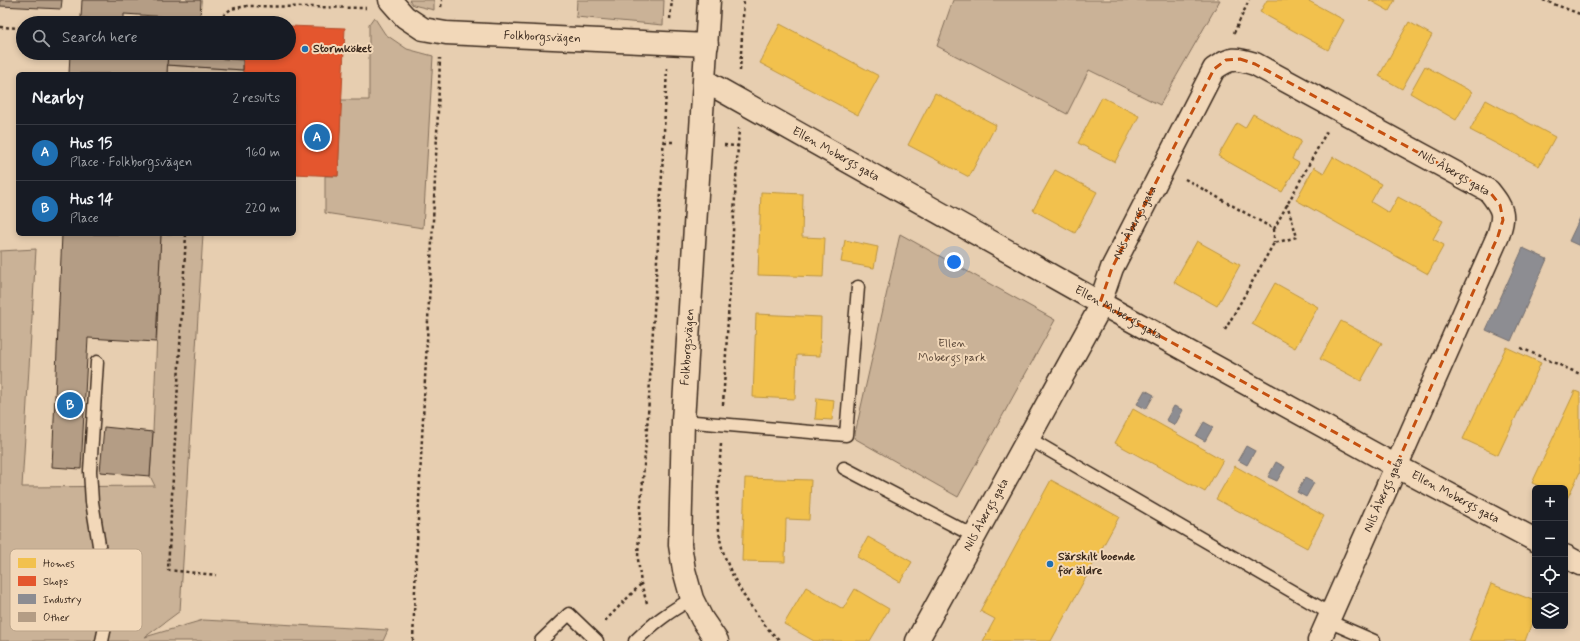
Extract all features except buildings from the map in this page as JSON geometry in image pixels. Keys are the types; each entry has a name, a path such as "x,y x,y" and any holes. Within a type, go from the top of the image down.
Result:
{"street":[{"name":"Folkborgsvägen","path":"390,0 405,17 423,30 707,45"},
{"name":"Folkborgsvägen","path":"709,0 683,420 680,545 684,570 692,600 702,619 717,641"},
{"name":"Nils Åbergs gata","path":"916,641 1101,304 1112,268 1214,70 1226,60 1240,59 1255,64 1489,191 1500,205 1503,220 1498,236 1319,641"},
{"name":"Ellen Mobergs gata","path":"705,81 1101,304 1396,466 1532,538"},
{"path":"1567,557 1580,564"}],"lane":[{"path":"683,420 846,435 858,287"},
{"path":"97,362 90,471 92,502 100,549"},
{"path":"1028,438 1329,617 1374,641"},
{"path":"844,468 974,536"},
{"path":"635,641 654,622 671,610 692,600"},
{"path":"541,641 569,614 595,638"},
{"path":"102,641 104,631"}],"path":[{"path":"413,641 419,489 436,167 442,0"},
{"path":"654,622 641,584 638,559 638,530 650,384 672,0"},
{"path":"744,0 740,100 717,501 720,539 731,571 747,601 772,634 781,641"},
{"path":"1234,33 1249,0"},
{"path":"1543,0 1580,14"},
{"path":"223,16 232,9 247,6 367,8"},
{"path":"0,27 16,28"},
{"path":"1225,330 1274,243 1274,228 1328,129"},
{"path":"1185,179 1274,228"},
{"path":"1274,243 1297,237 1287,204"},
{"path":"186,236 168,570 216,575"},
{"path":"1521,348 1580,374"},
{"path":"595,638 616,608 641,584"}],"highlighted area":[{"path":"1240,59 1255,64 1489,191 1500,205 1503,220 1498,236 1396,466 1100,303 1112,268 1214,69 1226,60"}],"green space":[{"path":"409,0 434,0 434,10 413,5"},
{"path":"577,0 664,0 663,25 576,17"},
{"path":"953,0 1220,0 1160,105 1089,70 1067,114 937,46"},
{"path":"374,17 385,34 407,49 433,56 423,228 325,213 325,176 338,176 341,100 369,100 369,24"},
{"path":"167,65 243,70 243,72 167,72"},
{"name":"Ellen Mobergs park","path":"900,234 1055,320 958,497 854,438"},
{"path":"161,236 203,236 180,611 145,637 203,620 388,630 383,641 0,641 0,251 36,249 22,487 155,486 150,476"}],"place":[{"name":"Stormköket","path":"305,49"},
{"name":"Hus 15","path":"317,137"},
{"name":"Hus 14","path":"70,405"},
{"name":"Särskilt boende för äldre","path":"1050,564"}]}
